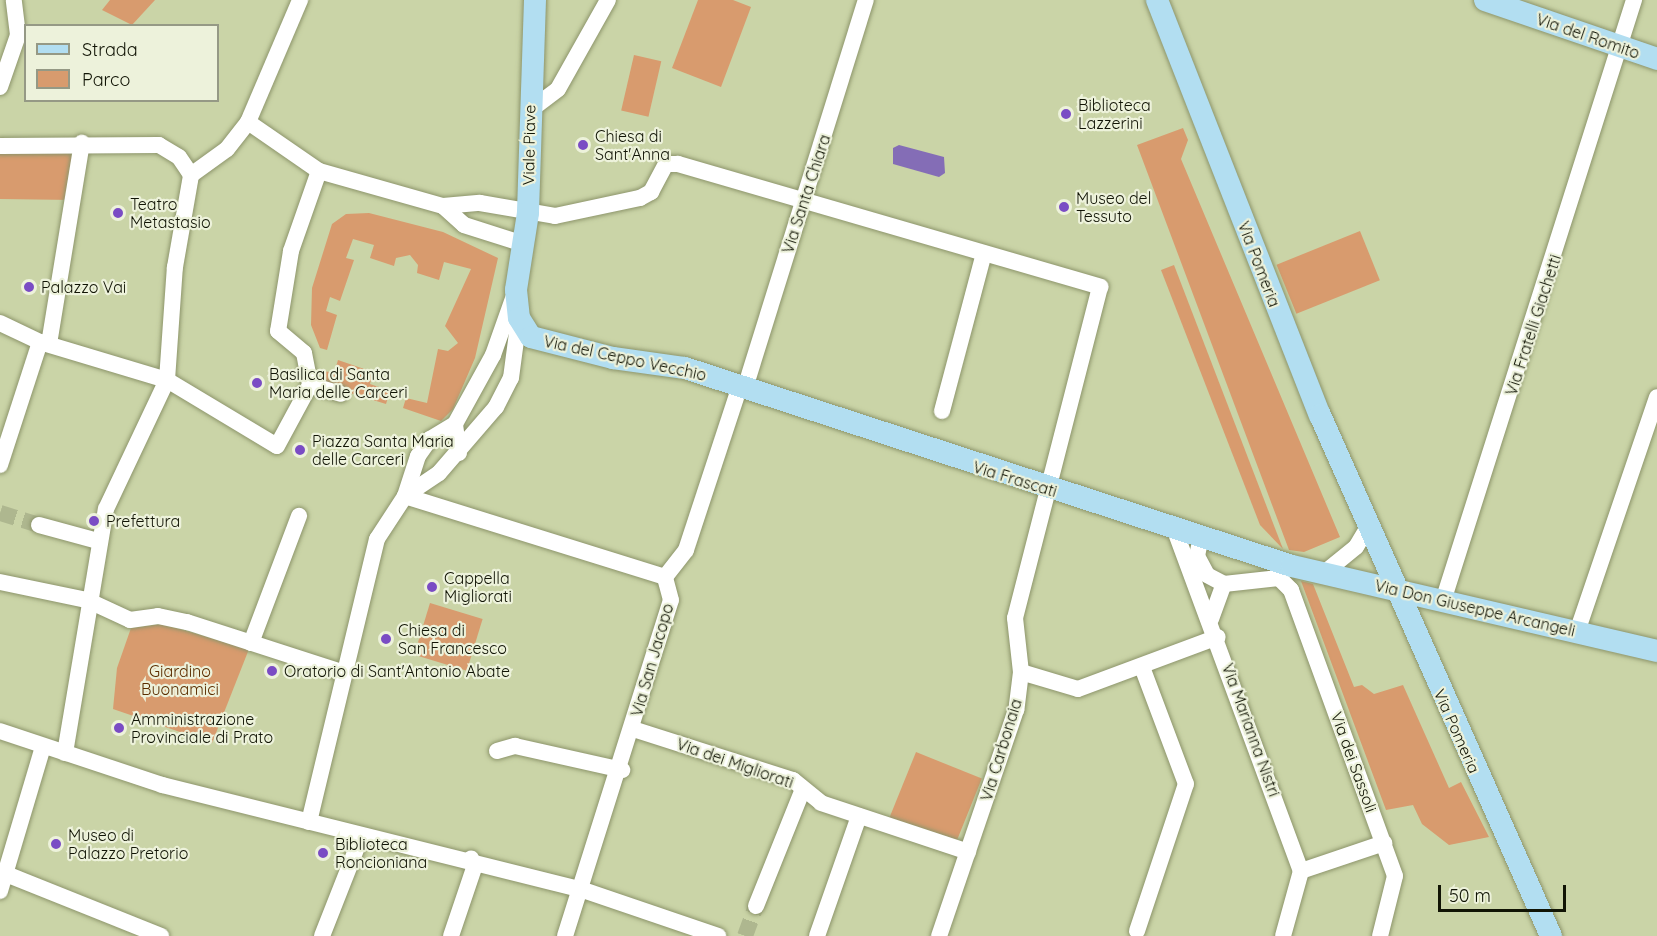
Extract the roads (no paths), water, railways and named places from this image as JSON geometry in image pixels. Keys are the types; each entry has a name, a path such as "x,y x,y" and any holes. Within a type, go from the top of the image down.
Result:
{"street":[{"path":"0,87 18,35 14,0"},
{"path":"191,176 227,149 248,122 300,0"},
{"name":"Viale Piave","path":"455,424 493,355 516,290 528,213 529,111 535,0"},
{"path":"529,111 558,89 608,0"},
{"name":"Via Santa Chiara","path":"743,387 866,0"},
{"name":"Via Pomeria","path":"1156,0 1258,264 1398,591 1551,936"},
{"name":"Via del Romito","path":"1485,0 1657,59"},
{"name":"Via Fratelli Giachetti","path":"1443,601 1623,48 1634,0"},
{"path":"248,122 319,171 443,206 480,203 555,216 640,198 672,163 803,204 984,253 942,411"},
{"path":"0,465 10,431 44,343 82,143"},
{"path":"0,146 82,143 159,145 179,157 191,176 175,267 167,380 123,465 98,541 65,753"},
{"path":"0,323 44,343 167,380 277,446 310,385 304,353 278,331 291,250 319,171"},
{"path":"443,206 464,225 524,244"},
{"name":"Via Carbonaia","path":"939,936 1016,710 1021,672 1015,618 1052,490 1100,287 984,253"},
{"name":"Viale Piave","path":"405,496 459,453 512,378 519,318 516,290"},
{"name":"Via del Ceppo Vecchio","path":"519,318 531,337 542,341 685,368 743,387"},
{"path":"310,385 341,394"},
{"path":"405,496 436,509 665,577 686,550 743,387"},
{"name":"Via Frascati","path":"743,387 1052,490 1292,566"},
{"path":"1577,632 1657,397"},
{"path":"309,822 377,539 405,496 418,456 430,439 455,424 459,453"},
{"path":"253,643 267,598 299,516"},
{"path":"1324,573 1356,547 1370,524"},
{"path":"39,525 98,541"},
{"name":"Via Marianna Nistri","path":"1174,528 1201,607 1211,619 1218,637 1301,871"},
{"path":"1201,537 1197,556 1207,575 1224,584 1211,619"},
{"name":"Via Don Giuseppe Arcangeli","path":"1292,566 1657,651"},
{"name":"Via San Jacopo","path":"565,936 622,770 671,600 665,577"},
{"name":"Via dei Sassoli","path":"1224,584 1279,578 1291,590 1395,876 1380,936"},
{"path":"0,582 87,600 130,620 158,616 297,657 345,678"},
{"path":"1021,672 1078,689 1142,668 1218,637"},
{"path":"1137,931 1186,784 1142,668"},
{"name":"Via dei Migliorati","path":"633,729 793,780 821,803 968,852"},
{"path":"0,731 98,765 361,837 471,858 580,889 695,932 718,936"},
{"path":"497,751 515,746 622,770"},
{"path":"0,891 43,747"},
{"path":"756,906 803,789"},
{"path":"817,936 859,816"},
{"path":"322,936 361,837"},
{"path":"1283,936 1301,871 1384,843"},
{"path":"451,936 474,868 471,858"},
{"path":"8,867 156,935"}],"tunnel":[{"path":"0,513 39,525"},
{"path":"745,936 756,906"}],"place":[{"name":"Biblioteca Lazzerini","path":"1066,114"},
{"name":"Chiesa di Sant'Anna","path":"583,145"},
{"name":"Museo del Tessuto","path":"1064,207"},
{"name":"Teatro Metastasio","path":"118,213"},
{"name":"Palazzo Vai","path":"29,287"},
{"name":"Basilica di Santa Maria delle Carceri","path":"257,383"},
{"name":"Piazza Santa Maria delle Carceri","path":"300,450"},
{"name":"Prefettura","path":"94,521"},
{"name":"Cappella Migliorati","path":"432,587"},
{"name":"Chiesa di San Francesco","path":"386,639"},
{"name":"Oratorio di Sant'Antonio Abate","path":"272,671"},
{"name":"Amministrazione Provinciale di Prato","path":"119,728"},
{"name":"Museo di Palazzo Pretorio","path":"56,844"},
{"name":"Biblioteca Roncioniana","path":"323,853"}],"park label":[{"name":"Giardino Buonamici","path":"180,680"}]}
